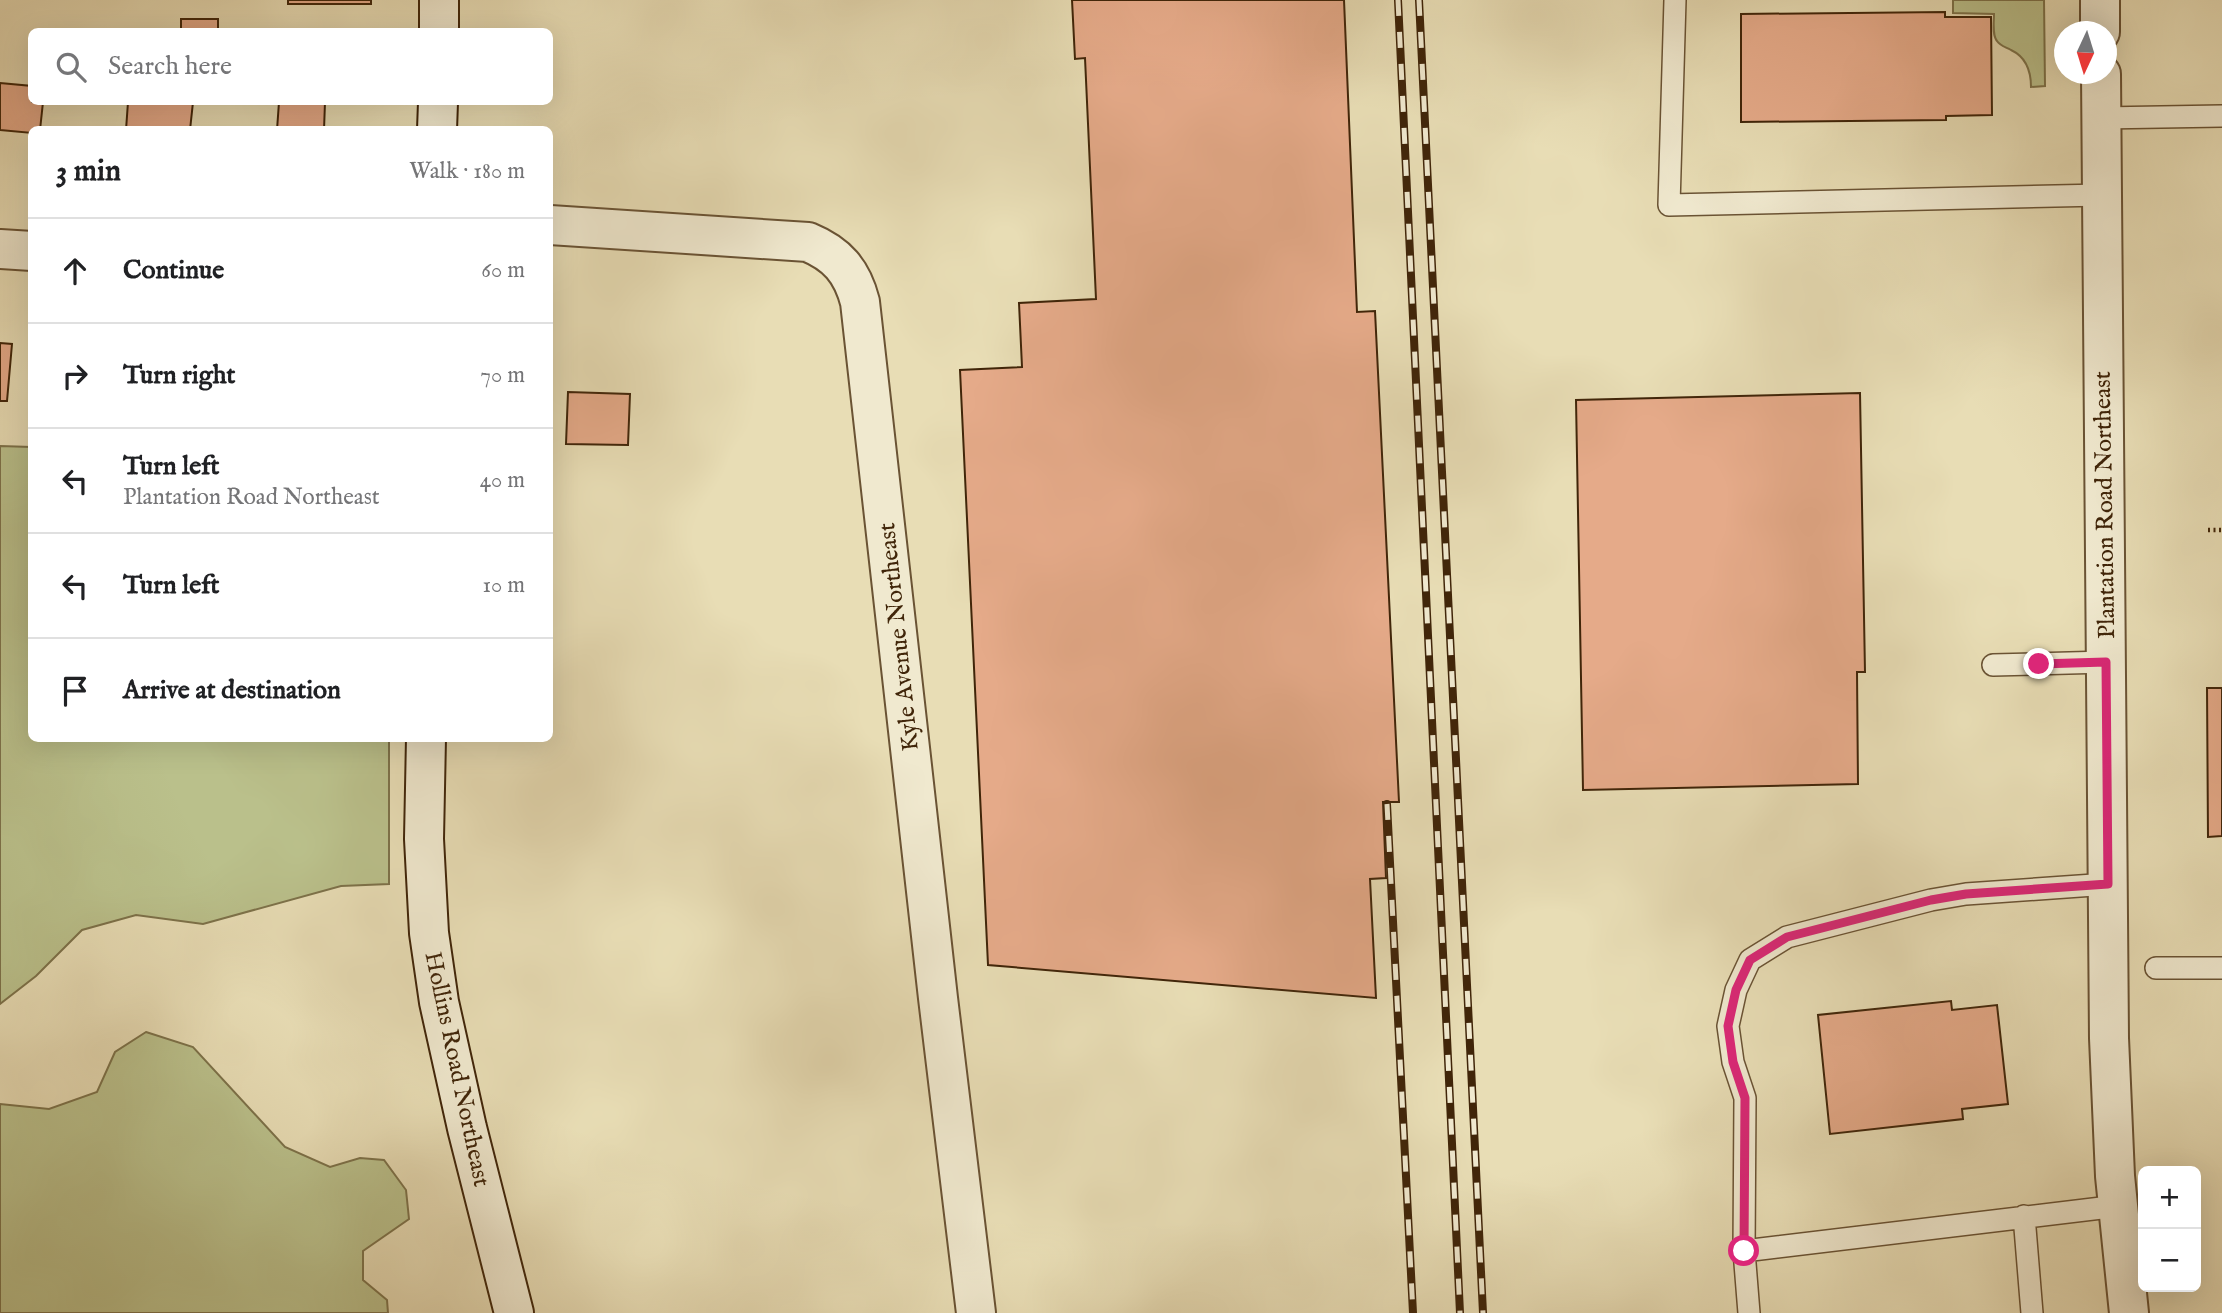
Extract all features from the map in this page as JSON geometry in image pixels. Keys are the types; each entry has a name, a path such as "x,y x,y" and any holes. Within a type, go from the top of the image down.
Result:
{"street":[{"path":"439,0 439,28"},
{"path":"2100,0 2100,21"},
{"name":"Plantation Road Northeast","path":"2101,84 2109,1038 2119,1206 2129,1313"},
{"path":"438,105 438,126"},
{"name":"Kyle Avenue Northeast","path":"553,225 808,242 826,249 841,262 855,282 860,302 976,1313"},
{"path":"0,249 28,251"},
{"name":"Hollins Road Northeast","path":"426,742 424,839 429,933 439,1002 467,1128 514,1313"}],"lane":[{"path":"1675,0 1669,205 2102,195"},
{"path":"2101,118 2222,116"},
{"path":"1993,665 2106,662"},
{"path":"1749,1313 1744,1251 1745,1098 1733,1062 1728,1026 1736,990 1750,960 1787,937 1931,900 1966,894 2108,884"},
{"path":"2156,968 2222,968"},
{"path":"1744,1251 2119,1206"},
{"path":"2024,1216 2032,1313"}],"path":[{"path":"2208,530 2222,530"}],"green space":[{"path":"1953,0 2044,0 2045,86 2031,87 2029,71 2024,61 1997,41 1994,14 1953,13"},
{"path":"0,446 28,447 28,742 389,742 389,884 341,886 203,924 136,915 82,930 36,976 0,1004"},
{"path":"146,1032 193,1047 285,1147 330,1167 360,1158 384,1160 406,1190 409,1219 363,1251 363,1280 387,1300 388,1313 0,1313 0,1104 49,1109 97,1092 115,1052"}],"building":[{"path":"288,0 371,0 371,4 288,4"},
{"path":"1072,0 1344,0 1357,312 1375,311 1399,802 1383,802 1386,878 1370,879 1376,998 988,965 960,370 1022,367 1019,303 1096,299 1085,58 1075,59"},
{"path":"1945,12 1945,17 1991,17 1992,115 1946,116 1946,120 1741,122 1741,14"},
{"path":"181,19 218,19 218,28 181,28"},
{"path":"0,83 28,86 28,105 43,105 40,126 28,126 28,133 0,130"},
{"path":"128,105 193,105 190,126 126,126"},
{"path":"279,105 325,105 324,126 277,126"},
{"path":"0,343 12,344 7,401 0,401"},
{"path":"568,392 630,394 628,445 566,444"},
{"path":"1860,393 1865,672 1857,672 1858,784 1583,790 1576,400"},
{"path":"2207,688 2222,688 2222,836 2208,837"},
{"path":"1951,1001 1952,1010 1997,1005 2008,1104 1962,1109 1963,1119 1830,1134 1818,1015"}],"railway":[{"path":"1398,0 1460,1313"},
{"path":"1419,0 1483,1313"},
{"path":"1387,804 1413,1313"}],"route":[{"path":"1744,1251 1745,1098 1733,1062 1728,1026 1736,990 1750,960 1787,937 1931,900 1966,894 2108,884 2106,662 2039,664"}]}
